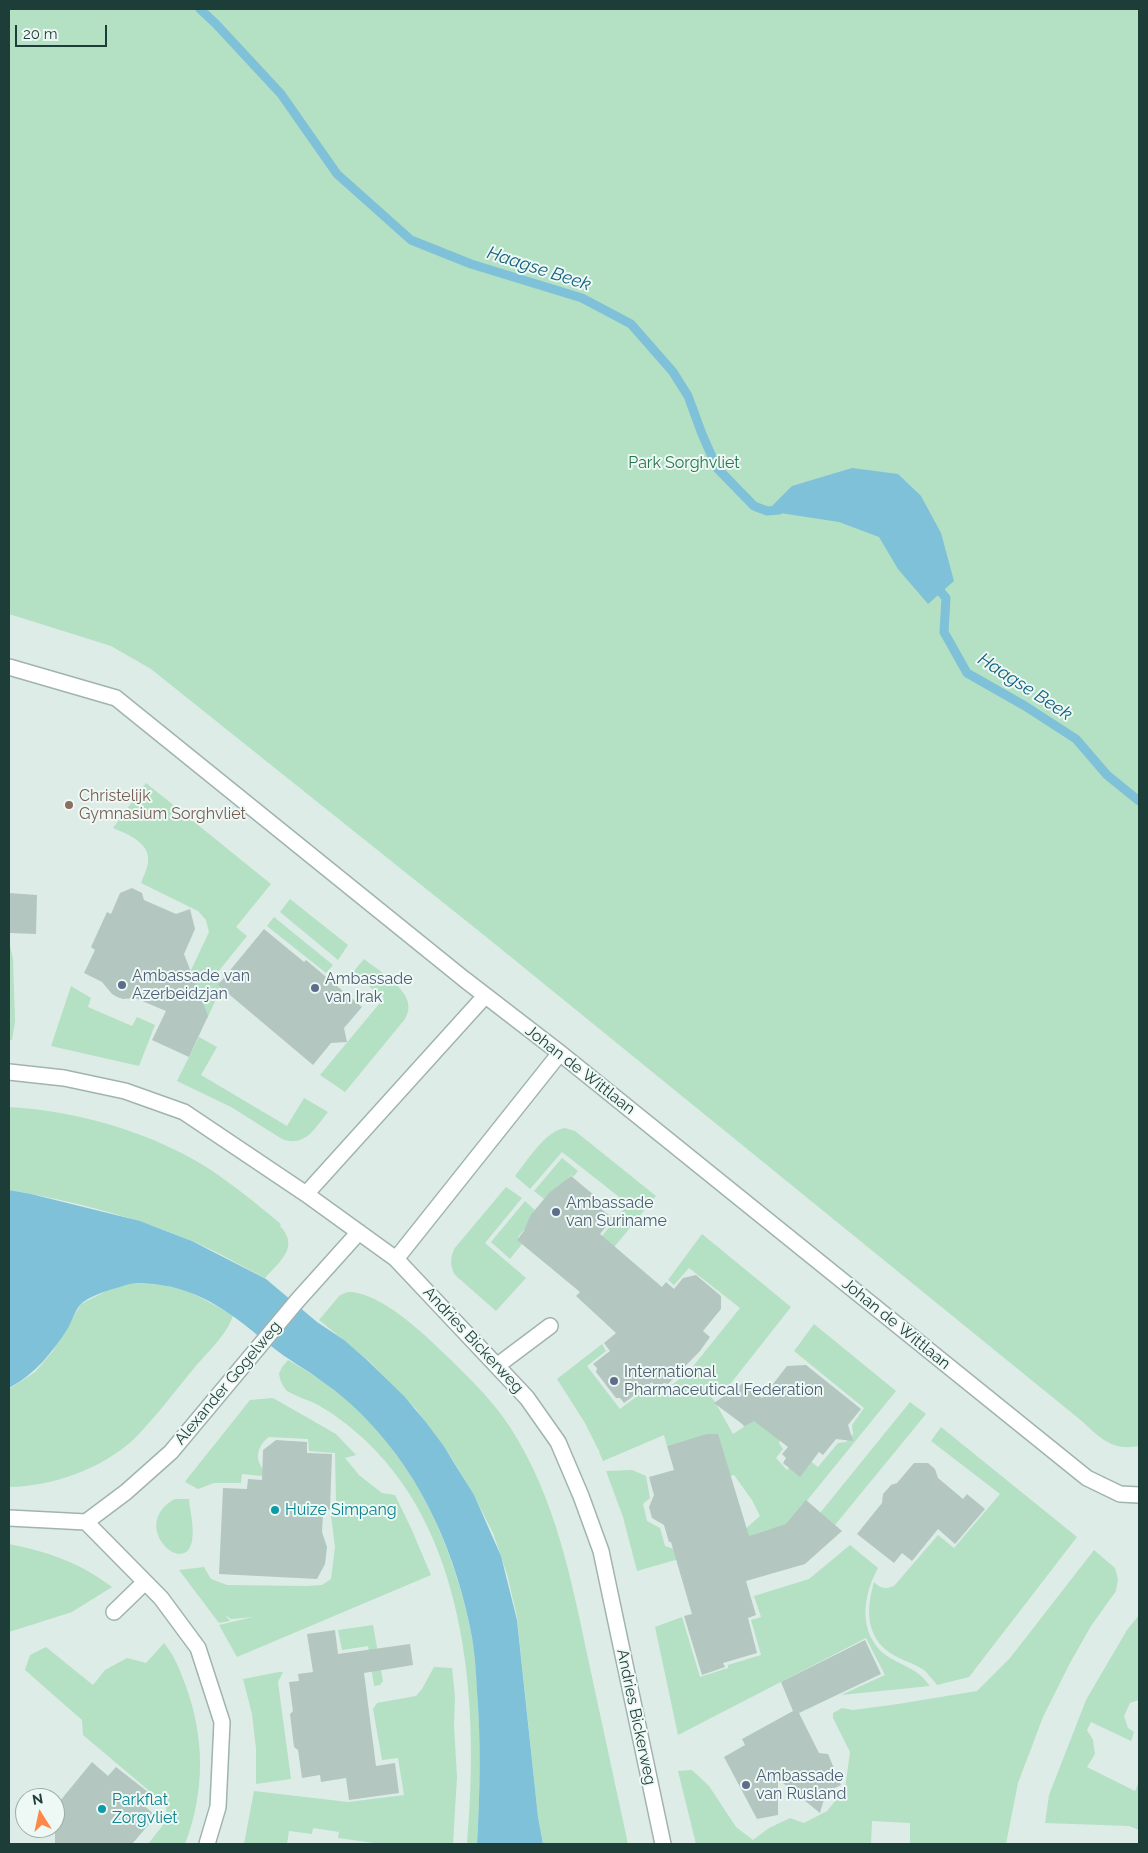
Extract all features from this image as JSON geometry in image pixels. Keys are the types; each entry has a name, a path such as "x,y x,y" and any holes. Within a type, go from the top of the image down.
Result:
{"street":[{"name":"Johan de Wittlaan","path":"9,667 116,698 1087,1478 1120,1494 1139,1495"},
{"path":"306,1194 485,996"},
{"path":"396,1259 560,1053"},
{"name":"Andries Bickerweg","path":"9,1072 64,1078 125,1091 184,1112 306,1194 396,1259 527,1398 558,1442 582,1496 601,1551 663,1844"},
{"name":"Alexander Gogelweg","path":"86,1522 126,1492 171,1452 297,1300 359,1232"},
{"path":"498,1366 550,1326"},
{"path":"9,1518 86,1522 161,1598 198,1648 222,1722 218,1807 206,1844"},
{"path":"114,1612 145,1582"}],"green space":[{"name":"Park Sorghvliet","path":"9,9 1139,9 1139,1446 1122,1447 1108,1442 1096,1434 490,940 151,669 111,646 9,614"},
{"path":"146,783 271,884 236,927 247,936 213,978 223,984 207,1019 175,1004 209,932 206,920 198,911 141,883 148,863 146,850 137,840 113,828"},
{"path":"290,899 348,945 338,960 280,912"},
{"path":"274,917 333,965 326,973 267,926"},
{"path":"9,941 13,959 15,1021 12,1040 9,1040"},
{"path":"364,959 397,984 408,1001 408,1010 405,1019 345,1092 320,1075 384,998 352,973"},
{"path":"71,986 91,998 88,1007 132,1026 137,1017 155,1025 139,1066 51,1046"},
{"path":"199,1037 217,1047 201,1075 287,1126 304,1098 328,1112 309,1134 297,1141 290,1141 282,1139 231,1107 177,1081"},
{"path":"9,1107 61,1113 114,1126 139,1134 188,1157 211,1170 281,1224 280,1226 286,1234 288,1241 286,1254 265,1278 206,1247 151,1225 57,1199 9,1190"},
{"path":"565,1128 575,1131 656,1196 606,1257 593,1247 628,1204 562,1152 530,1189 515,1176 550,1135"},
{"path":"562,1158 578,1171 573,1177 571,1175 555,1193 552,1191 544,1199 534,1191"},
{"path":"506,1187 522,1198 485,1243 526,1278 496,1311 455,1275 451,1259 454,1249"},
{"path":"525,1201 535,1210 529,1218 532,1221 518,1237 522,1244 510,1259 491,1242"},
{"path":"702,1234 791,1307 727,1388 715,1384 703,1386 715,1402 733,1434 744,1427 740,1420 748,1409 781,1437 779,1443 783,1449 776,1458 787,1470 801,1454 818,1467 838,1443 846,1442 853,1434 852,1425 864,1408 794,1351 814,1324 896,1391 788,1524 758,1533 726,1546 760,1516 752,1500 734,1475 714,1481 692,1454 687,1440 667,1446 664,1435 603,1461 600,1450 585,1423 557,1379 602,1344 606,1351 587,1366 620,1409 652,1385 660,1395 690,1370 740,1308 689,1268 674,1285 668,1280"},
{"path":"135,1283 163,1285 188,1291 233,1315 231,1322 217,1342 158,1413 121,1450 91,1468 59,1480 9,1487 9,1389 35,1372 53,1351 81,1304 110,1289"},
{"path":"348,1292 358,1293 381,1302 423,1334 493,1404 510,1427 526,1454 551,1512 569,1571 628,1844 543,1844 538,1817 517,1617 507,1574 493,1533 453,1460 416,1409 369,1361 319,1320 340,1295"},
{"path":"288,1360 320,1379 338,1393 365,1417 388,1444 409,1472 426,1503 454,1568 472,1637 476,1670 480,1747 477,1844 467,1844 471,1739 468,1684 460,1630 447,1577 428,1527 401,1482 367,1442 331,1413 287,1391 279,1374"},
{"path":"273,1398 336,1434 356,1455 345,1458 359,1475 382,1493 395,1495 431,1575 237,1657 219,1625 253,1617 231,1619 225,1615 230,1621 219,1623 179,1570 204,1567 211,1579 227,1585 307,1586 322,1585 331,1579 335,1547 331,1515 335,1511 336,1504 335,1453 309,1451 308,1439 269,1437 262,1444 258,1452 260,1465 263,1469 262,1476 242,1474 241,1483 214,1483 198,1489 185,1482 250,1400"},
{"path":"910,1402 926,1414 835,1525 820,1513"},
{"path":"941,1427 1077,1537 969,1677 937,1685 924,1670 890,1653 879,1643 871,1627 869,1609 874,1582 883,1588 894,1586 938,1535 954,1548 1000,1494 931,1441"},
{"path":"632,1470 646,1476 650,1498 643,1504 647,1521 660,1528 665,1546 677,1550 721,1547 637,1571 623,1517 606,1471"},
{"path":"175,1499 189,1499 193,1538 189,1549 183,1554 175,1553 167,1548 157,1530 157,1519 163,1509"},
{"path":"9,1544 63,1559 100,1578 112,1587 72,1612 9,1632"},
{"path":"850,1545 878,1568 869,1590 865,1612 866,1624 875,1644 887,1656 920,1675 930,1686 841,1695 885,1675 866,1638 678,1735 655,1627 682,1617 700,1677 728,1668 728,1665 761,1655 751,1620 761,1617 754,1596 809,1579"},
{"path":"1094,1550 1115,1568 1118,1579 1116,1591 1091,1626 1043,1717 1018,1783 1006,1844 910,1844 910,1823 872,1821 871,1844 696,1844 678,1771 692,1770 709,1786 736,1827 753,1840 769,1828 790,1818 804,1823 827,1811 845,1789 850,1752 833,1718 833,1713 842,1708 853,1710 977,1691 1010,1658"},
{"path":"1139,1615 1139,1700 1130,1703 1124,1716 1128,1728 1134,1732 1131,1741 1091,1722 1087,1730 1093,1740 1095,1754 1087,1767 1135,1791 1139,1781 1139,1830 1129,1826 1045,1823 1049,1795 1086,1700 1127,1630"},
{"path":"373,1625 383,1681 380,1685 374,1686 368,1646 342,1650 338,1630"},
{"path":"164,1643 179,1668 192,1704 199,1744 199,1784 192,1824 185,1844 148,1844 167,1820 166,1805 83,1735 82,1720 25,1670 30,1655 46,1647 93,1685 105,1670 127,1658 146,1663"},
{"path":"434,1667 452,1668 455,1697 454,1726 457,1777 453,1844 381,1844 338,1838 339,1832 313,1828 312,1834 289,1831 287,1844 244,1844 254,1791 348,1802 404,1795 398,1758 382,1760 373,1709 377,1703 416,1696"},
{"path":"283,1672 278,1682 291,1779 256,1784 256,1749 252,1714 243,1679"}],"water":[{"path":"852,468 898,474 921,496 941,533 954,581 928,604 898,569 879,537 839,522 767,511 792,486"},
{"path":"9,1190 140,1221 192,1241 266,1279 317,1322 344,1340 366,1359 404,1396 425,1421 443,1445 474,1495 501,1556 517,1620 538,1817 543,1844 477,1844 480,1768 479,1729 474,1650 466,1607 447,1549 435,1521 421,1493 387,1443 341,1395 277,1351 231,1315 203,1298 171,1287 153,1284 136,1283 125,1285 85,1301 75,1312 68,1328 56,1346 35,1369 9,1388"}],"building":[{"path":"132,888 142,893 144,900 176,914 190,909 195,929 184,954 208,1016 189,1057 152,1040 166,1011 135,998 123,999 117,997 102,982 84,973 95,950 91,947 107,912 111,914 120,893"},
{"path":"9,893 37,895 36,934 9,933"},
{"path":"264,929 304,962 306,960 362,1007 344,1028 347,1042 331,1043 313,1065 218,985"},
{"path":"571,1176 600,1200 596,1205 613,1218 600,1234 662,1287 666,1282 674,1289 683,1278 696,1275 721,1296 721,1309 703,1331 710,1337 700,1351 668,1384 664,1383 657,1388 652,1382 624,1403 620,1398 616,1398 596,1372 597,1368 593,1364 610,1351 604,1343 616,1333 576,1296 580,1292 517,1240 524,1231 530,1216 549,1193"},
{"path":"806,1365 861,1409 848,1425 853,1441 836,1439 823,1455 819,1452 800,1477 783,1463 786,1458 782,1454 788,1447 754,1421 745,1426 714,1403 743,1383 762,1398 787,1366"},
{"path":"707,1434 718,1434 749,1536 786,1524 806,1500 842,1531 805,1564 746,1581 756,1615 748,1618 757,1653 723,1663 725,1667 702,1675 684,1616 692,1614 671,1542 669,1542 664,1525 652,1518 649,1507 654,1495 649,1477 674,1470 667,1446"},
{"name":"Huize Simpang","path":"276,1440 307,1442 307,1453 332,1454 330,1509 323,1514 322,1532 327,1547 325,1564 317,1579 219,1574 223,1488 247,1489 248,1479 262,1480 263,1450"},
{"path":"914,1463 928,1463 935,1469 938,1478 963,1499 967,1494 985,1509 955,1544 938,1529 912,1561 902,1553 894,1563 857,1534 882,1503 883,1494 891,1485 897,1483"},
{"path":"335,1630 338,1654 410,1644 413,1665 364,1673 376,1766 395,1763 399,1793 349,1800 346,1778 321,1782 320,1775 302,1778 298,1750 294,1747 290,1714 293,1711 289,1682 299,1681 298,1674 313,1672 307,1634"},
{"path":"865,1640 881,1674 799,1713 819,1753 828,1754 841,1785 826,1792 820,1813 778,1779 778,1815 757,1819 724,1757 745,1745 742,1739 793,1711 781,1682"},
{"name":"Parkflat Zorgvliet","path":"92,1762 108,1776 116,1767 148,1792 140,1802 156,1816 132,1844 55,1844 55,1838 65,1838 65,1795"}],"waterway":[{"name":"Haagse Beek","path":"200,9 281,94 337,174 411,240 471,264 582,298 631,324 673,372 688,396 717,468 754,506 767,511 779,510"},
{"name":"Haagse Beek","path":"934,584 946,598 944,632 967,673 1025,706 1076,739 1107,775 1139,801"}],"place":[{"name":"Christelijk Gymnasium Sorghvliet","path":"69,805"},
{"name":"Ambassade van Azerbeidzjan","path":"122,985"},
{"name":"Ambassade van Irak","path":"315,988"},
{"name":"Ambassade van Suriname","path":"556,1212"},
{"name":"International Pharmaceutical Federation","path":"614,1381"},
{"name":"Huize Simpang","path":"275,1510"},
{"name":"Ambassade van Rusland","path":"746,1785"},
{"name":"Parkflat Zorgvliet","path":"102,1809"}]}
